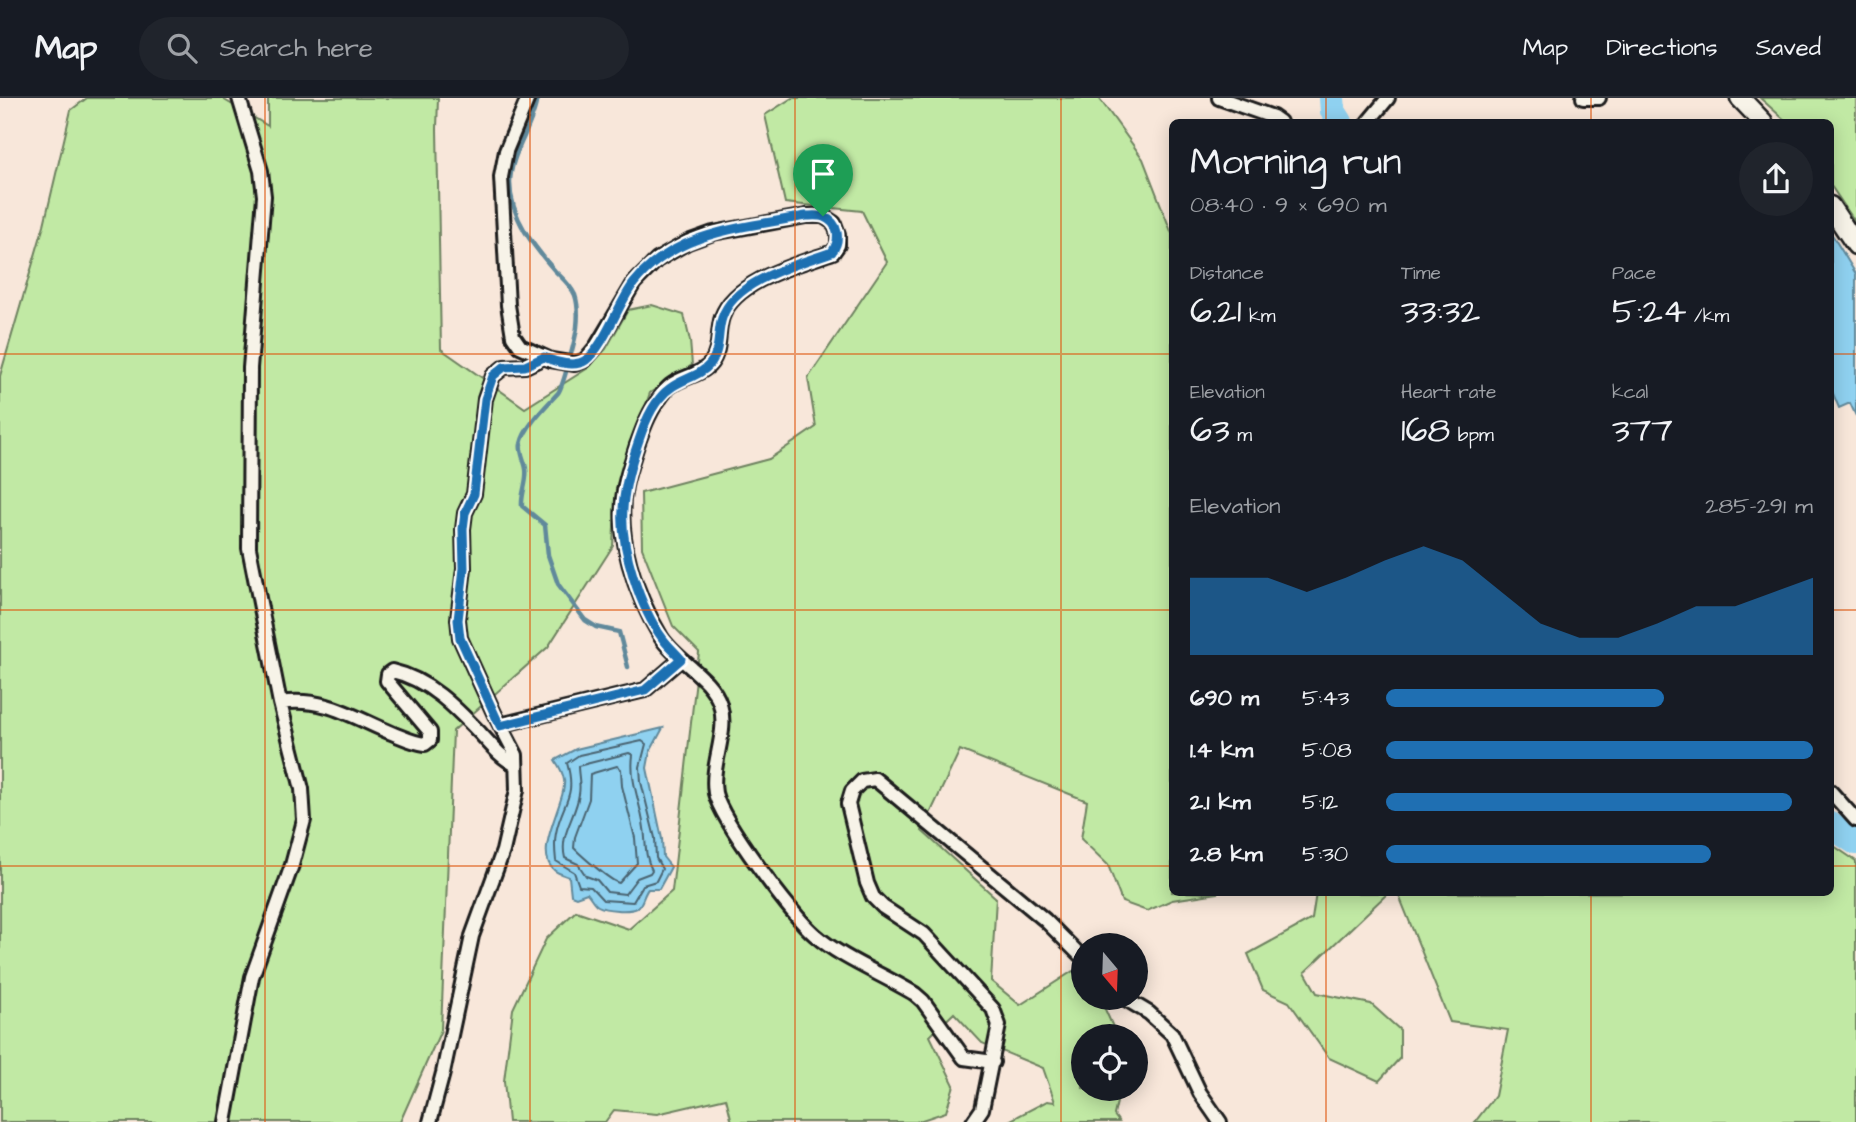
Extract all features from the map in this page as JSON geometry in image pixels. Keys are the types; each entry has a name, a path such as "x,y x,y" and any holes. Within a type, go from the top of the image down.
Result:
{"main road":[{"path":"1740,98 1760,119"},
{"path":"1834,212 1856,245"}],"street":[{"path":"225,1122 252,977 292,865 303,820 302,789 280,703 249,548 250,368 264,196 261,171 239,98"},
{"path":"528,98 506,151 501,177 503,236 513,336 520,346 544,357 560,362 575,363 585,360 591,355 634,283 657,260 688,242 713,233 806,216 823,216 834,223 838,245 832,252 781,270 744,289 722,316 717,349 712,362 702,371 671,385 657,401 643,430 625,486 622,512 624,540 634,576 663,639 712,689 719,703 721,735 714,773 715,794 726,817 792,911 815,936 923,1001 964,1058 993,1062"},
{"path":"1219,98 1276,119"},
{"path":"1370,119 1388,98"},
{"path":"1583,98 1600,98"},
{"path":"430,1122 472,936 503,851 517,790 516,755 460,638 458,620 464,568 465,513 474,494 485,399 493,376 504,367 525,366 544,357"},
{"path":"500,726 645,690 681,659"},
{"path":"280,703 300,699 330,705 374,726 425,744 430,740 430,732 387,681 388,674 392,671 404,674 453,704 505,759 516,765"},
{"path":"973,1122 982,1109 999,1025 993,1009 924,934 883,907 873,897 867,883 848,804 852,791 862,781 875,779 1045,920 1071,946"},
{"path":"1834,795 1856,820"},
{"path":"1144,1010 1172,1034 1200,1093 1220,1122"}],"green space":[{"path":"87,98 221,98 268,126 268,98 438,98 441,349 525,408 588,368 606,349 628,310 652,305 684,315 692,365 650,393 616,488 613,546 548,647 453,731 441,1030 400,1122 0,1122 0,376 44,225 71,110"},
{"path":"792,98 1099,98 1143,159 1169,226 1169,896 1198,896 1172,900 1147,911 1122,902 1108,865 1081,839 1087,801 960,750 922,831 996,898 991,981 1020,1005 1071,972 1071,1010 1105,1010 1112,1024 1071,1024 1071,1101 1117,1101 1114,1115 1119,1122 1007,1122 1047,1101 1055,1102 1043,1068 982,1043 954,1013 930,1036 954,1085 946,1112 916,1122 732,1122 726,1098 657,1114 614,1110 605,1122 508,1122 504,1081 513,1009 546,939 576,911 629,929 672,891 699,652 673,626 642,548 641,493 769,459 816,427 808,378 887,262 862,211 785,203 765,115"},
{"path":"1760,98 1856,98 1856,223 1834,190 1834,119 1784,119"},
{"path":"1834,846 1856,861 1856,1122 1475,1122 1495,1096 1508,1030 1450,1022 1399,896 1834,896"},
{"path":"1316,896 1385,896 1305,972 1317,993 1371,1004 1400,1030 1400,1058 1379,1081 1329,1058 1289,1002 1263,990 1248,954 1312,919"}],"water":[{"path":"1834,238 1856,274 1856,416 1850,403 1839,408 1834,396"},
{"path":"663,728 650,752 647,768 662,839 663,857 671,867 659,889 648,889 639,906 629,910 598,906 587,893 576,897 571,895 569,877 554,870 548,862 548,839 564,789 563,774 555,760 576,749"}],"waterway":[{"path":"537,98 511,172 511,196 519,219 532,242 573,291 578,319 572,351 560,389 523,437 521,450 526,474 522,506 545,525 548,555 558,584 585,620 596,627 619,632 628,667"},
{"path":"1332,98 1333,111 1338,119"},
{"path":"1834,828 1856,842"}],"route":[{"path":"806,216 823,216 834,223 838,245 832,252 781,270 744,289 732,301 722,316 717,349 712,362 702,371 671,385 657,401 636,448 625,486 622,512 624,540 634,576 649,613 663,639 681,659 645,690 500,726 460,638 458,620 464,568 465,513 474,494 485,399 493,376 504,367 525,366 544,357 560,362 580,363 585,360 596,348 634,283 657,260 688,242 713,233 806,216"}]}
